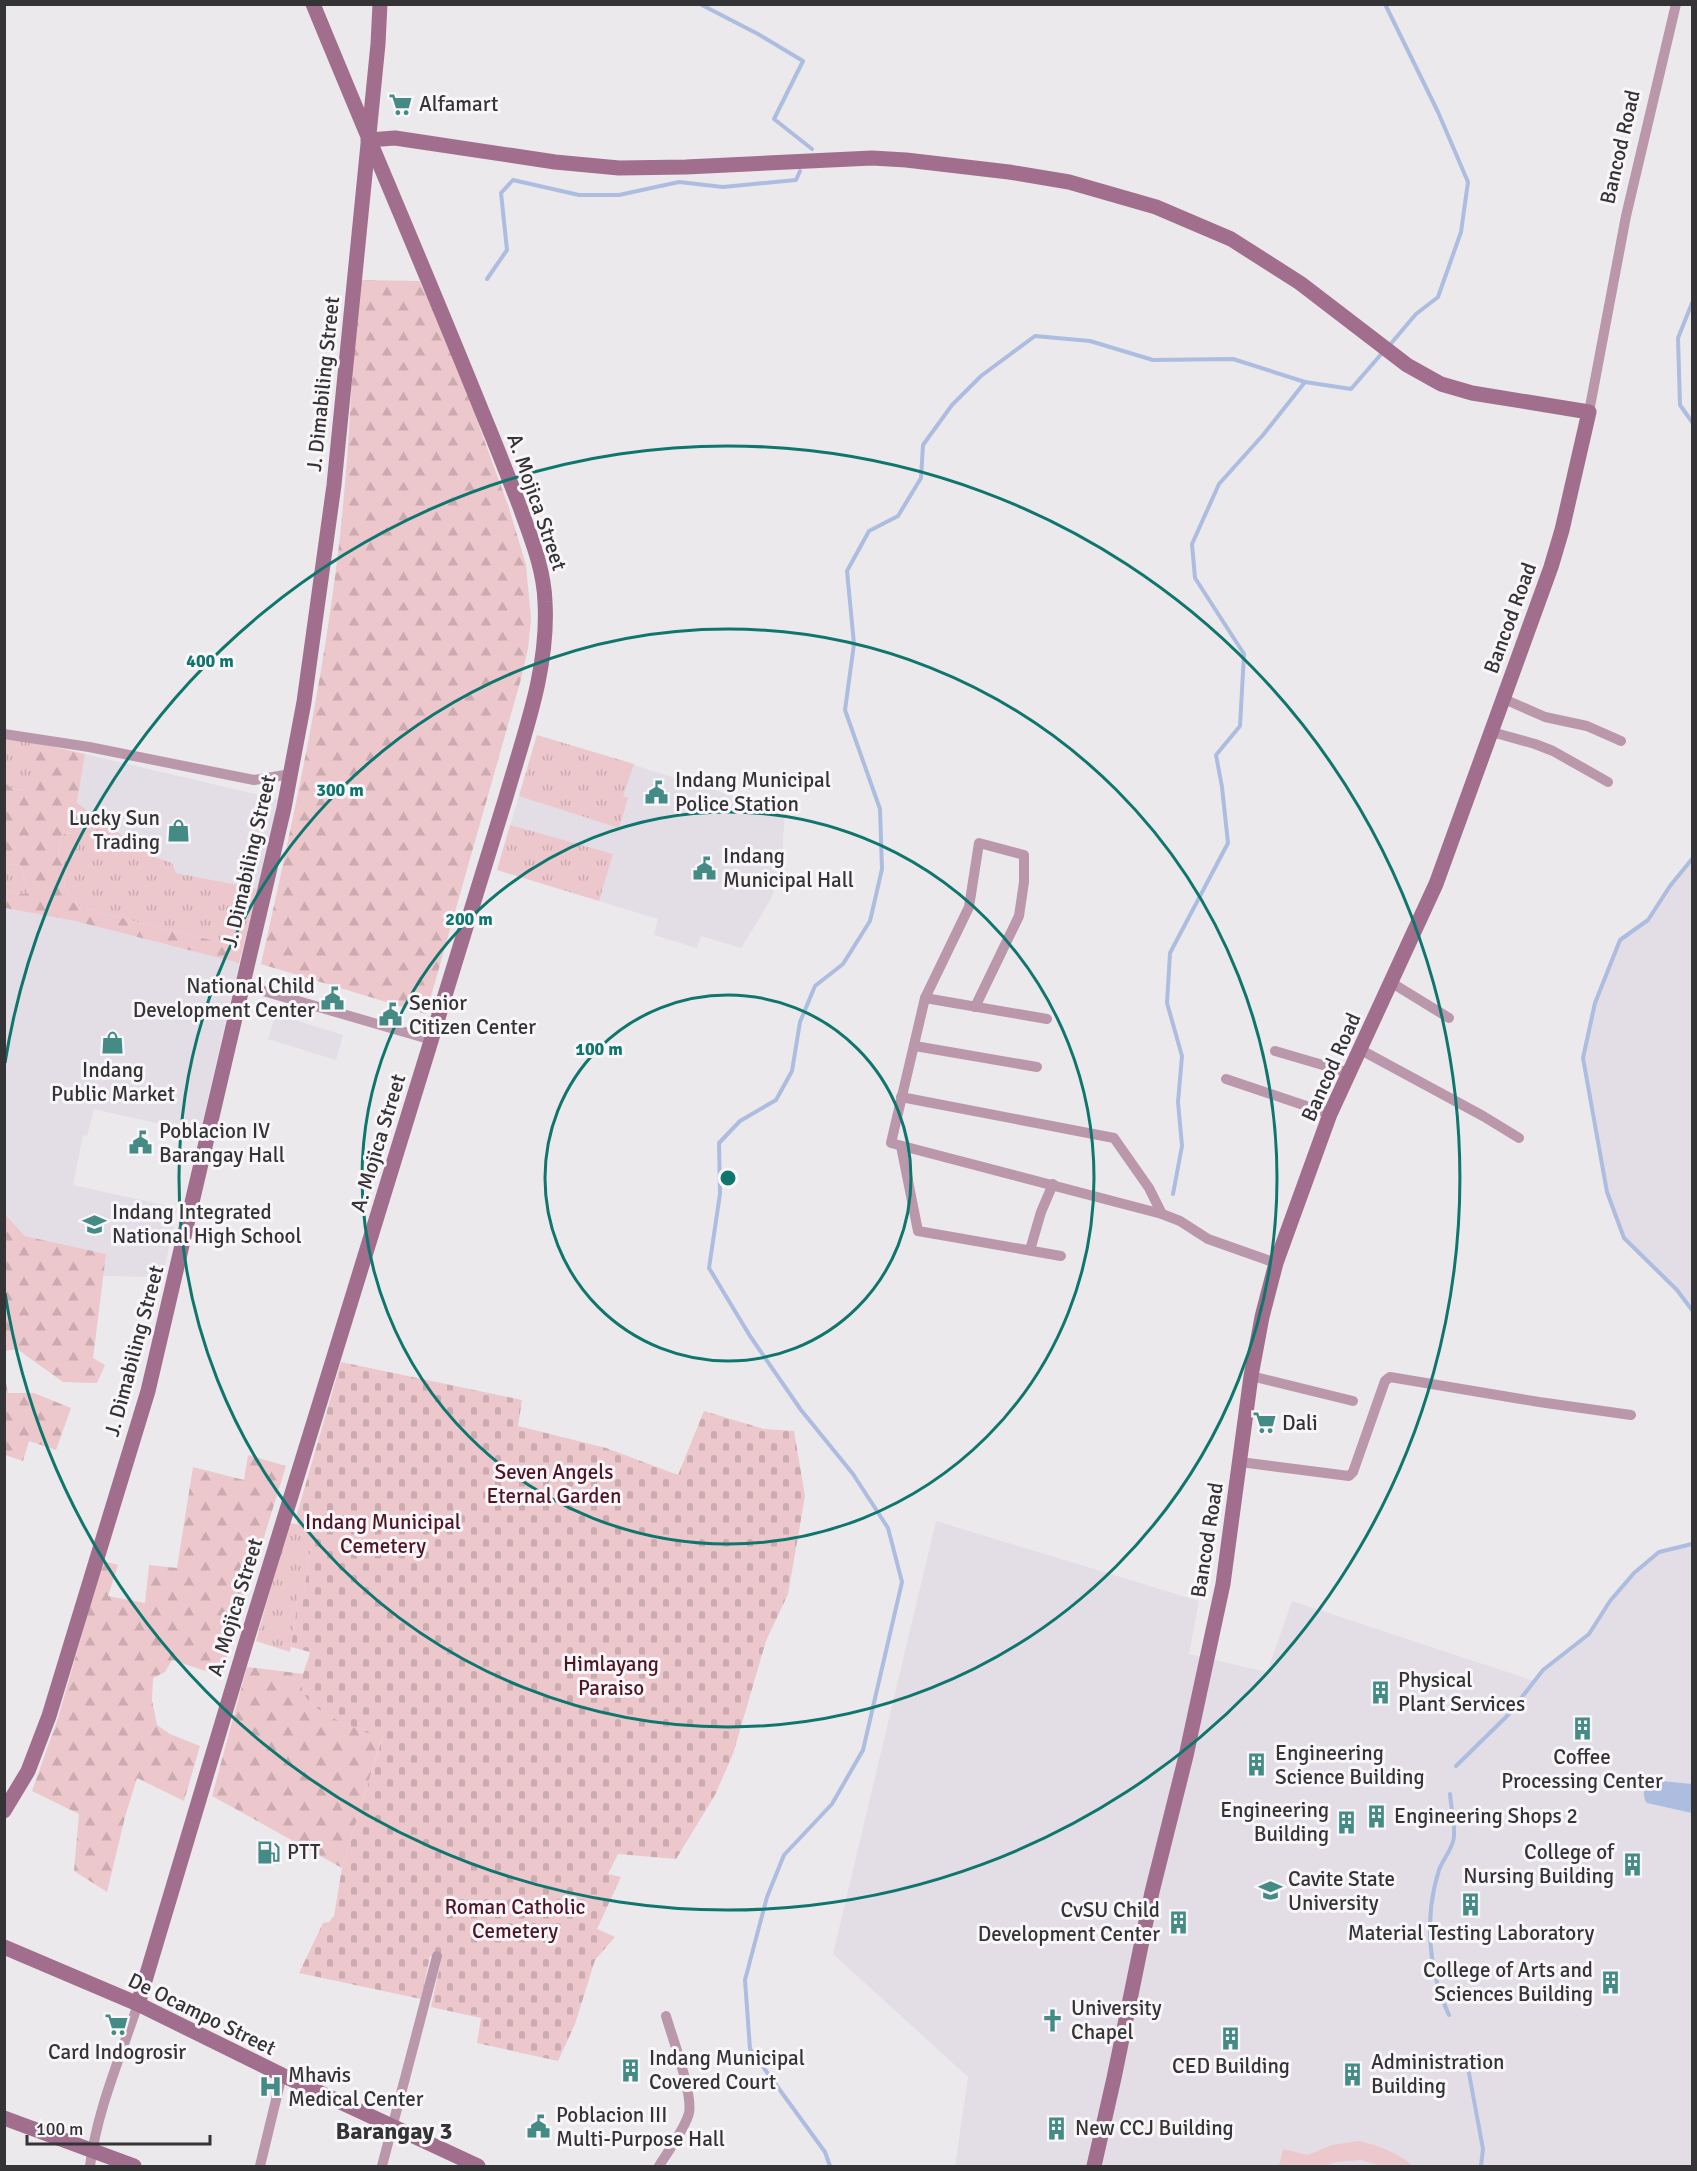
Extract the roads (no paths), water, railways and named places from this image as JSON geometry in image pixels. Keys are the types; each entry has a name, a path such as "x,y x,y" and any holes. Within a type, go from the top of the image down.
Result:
{"street":[{"name":"A. Mojica Street","path":"91,2159 103,2105 138,2004 245,1646 432,1041 536,692 543,653 545,600 536,551 445,318 368,140 313,4"},
{"name":"J. Dimabiling Street","path":"4,1811 28,1771 49,1716 148,1391 291,774 318,610 334,485 378,44 380,4"},
{"name":"Bancod Road","path":"1094,2166 1152,1892 1186,1756 1223,1584 1251,1376 1262,1317 1276,1263 1330,1114 1436,884 1551,567 1562,530 1589,412 1626,216 1676,4"},
{"path":"368,140 395,138 555,162 619,168 872,158 939,163 1039,176 1128,198 1176,214 1231,240 1275,266 1407,365 1431,379 1461,390 1589,412"},
{"path":"1504,699 1545,717 1587,726 1621,741"},
{"path":"1492,732 1553,751 1608,782"},
{"path":"4,734 89,747 254,780 291,774"},
{"path":"975,1007 1020,916 1024,882 1024,855 979,843 966,914 925,998 891,1143 1162,1214 1180,1221 1208,1239 1276,1263"},
{"path":"1392,983 1449,1018"},
{"path":"243,985 432,1041"},
{"path":"925,998 1047,1019"},
{"path":"915,1046 1037,1067"},
{"path":"1360,1050 1520,1138"},
{"path":"1275,1051 1350,1073"},
{"path":"1226,1078 1330,1114"},
{"path":"901,1097 1114,1138 1149,1188 1162,1214"},
{"path":"901,1146 918,1231 1061,1256"},
{"path":"1030,1250 1041,1212 1053,1184"},
{"path":"1251,1376 1353,1401"},
{"path":"1240,1462 1349,1476 1353,1472 1385,1381 1390,1377 1631,1415"},
{"name":"De Ocampo Street","path":"4,1947 138,2004 282,2075 478,2166"},
{"path":"382,2166 437,1956"},
{"path":"659,2166 686,2120 689,2107 682,2069 666,2016"},
{"path":"260,2166 282,2075"},
{"path":"4,2118 91,2159 134,2166"}],"water":[{"path":"1651,1780 1692,1784 1692,1813 1647,1803 1644,1790"}],"waterway":[{"path":"700,4 758,34 803,61 774,119 812,149"},
{"path":"1385,4 1438,112 1468,182 1461,232 1438,297 1416,314 1388,347"},
{"path":"487,279 507,250 501,193 513,180 579,195 619,195 679,182 723,187 796,180 800,171"},
{"path":"1692,303 1678,338 1680,405 1692,422"},
{"path":"830,2166 825,2152 750,2049 745,1980 767,1897 784,1855 832,1804 863,1750 902,1582 888,1528 853,1474 801,1410 750,1336 709,1268 720,1194 719,1143 740,1121 776,1100 792,1071 800,1022 815,986 843,964 870,921 882,869 880,809 845,710 854,644 847,571 869,531 898,516 921,478 923,445 952,405 981,376 1035,336 1090,341 1153,360 1233,359 1305,382 1351,389 1383,352"},
{"path":"1173,1194 1182,1146 1178,1102 1182,1056 1167,1003 1170,953 1228,843 1216,755 1240,726 1244,654 1195,578 1192,544 1219,484 1263,435 1305,382"},
{"path":"1692,859 1670,886 1648,920 1620,940 1595,1003 1583,1058 1607,1192 1624,1238 1677,1290 1692,1310"},
{"path":"1456,1766 1508,1715 1543,1670 1589,1634 1610,1601 1634,1573 1659,1552 1692,1544"},
{"path":"1449,2015 1436,1980 1430,1944 1430,1925 1431,1906 1439,1870 1454,1840 1450,1794"},
{"path":"1468,2068 1483,2149 1481,2166"}],"place":[{"name":"Alfamart","path":"401,104"},
{"name":"Indang Municipal Police Station","path":"657,792"},
{"name":"Lucky Sun Trading","path":"178,830"},
{"name":"Indang Municipal Hall","path":"705,868"},
{"name":"National Child Development Center","path":"333,998"},
{"name":"Senior Citizen Center","path":"391,1015"},
{"name":"Indang Public Market","path":"113,1042"},
{"name":"Poblacion IV Barangay Hall","path":"141,1143"},
{"name":"Indang Integrated National High School","path":"94,1224"},
{"name":"Dali","path":"1264,1423"},
{"name":"Physical Plant Services","path":"1380,1692"},
{"name":"Coffee Processing Center","path":"1582,1729"},
{"name":"Engineering Science Building","path":"1257,1765"},
{"name":"Engineering Shops 2","path":"1376,1816"},
{"name":"Engineering Building","path":"1347,1822"},
{"name":"PTT","path":"269,1852"},
{"name":"College of Nursing Building","path":"1632,1864"},
{"name":"Cavite State University","path":"1270,1891"},
{"name":"Material Testing Laboratory","path":"1471,1905"},
{"name":"CvSU Child Development Center","path":"1178,1922"},
{"name":"College of Arts and Sciences Building","path":"1611,1982"},
{"name":"University Chapel","path":"1053,2020"},
{"name":"Card Indogrosir","path":"117,2024"},
{"name":"CED Building","path":"1231,2038"},
{"name":"Indang Municipal Covered Court","path":"631,2070"},
{"name":"Administration Building","path":"1353,2074"},
{"name":"Mhavis Medical Center","path":"270,2087"},
{"name":"Poblacion III Multi-Purpose Hall","path":"538,2127"},
{"name":"New CCJ Building","path":"1057,2128"}],"district":[{"name":"Barangay 3","path":"394,2131"}],"park label":[{"name":"Seven Angels Eternal Garden","path":"554,1484"},
{"name":"Indang Municipal Cemetery","path":"383,1534"},
{"name":"Himlayang Paraiso","path":"611,1676"},
{"name":"Roman Catholic Cemetery","path":"515,1919"}]}
